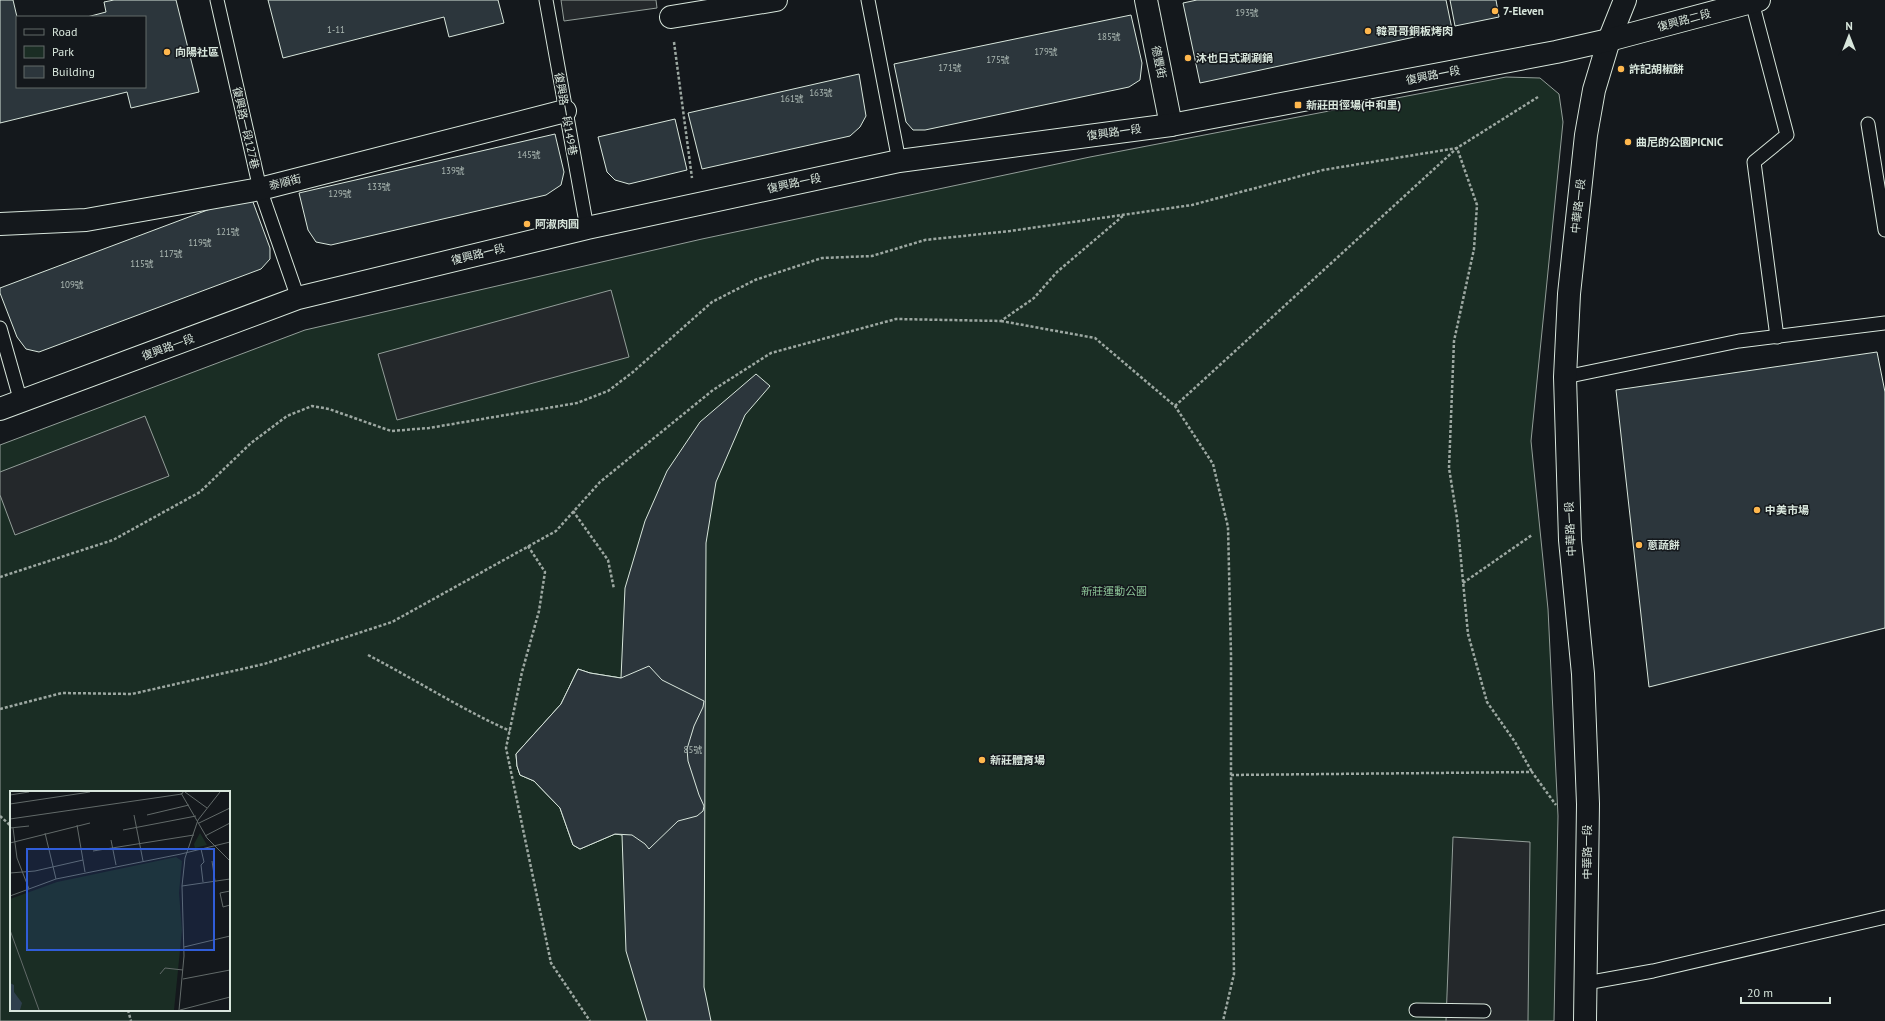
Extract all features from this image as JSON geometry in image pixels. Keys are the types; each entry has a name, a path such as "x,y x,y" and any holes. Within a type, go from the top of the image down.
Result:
{"street":[{"path":"671,17 776,0"},
{"name":"德豐街","path":"1146,0 1172,125"},
{"name":"中華路一段","path":"1585,1021 1587,796 1583,674 1570,540 1565,377 1569,294 1586,135 1594,90 1608,40 1625,0"},
{"name":"復興路二段","path":"1608,40 1755,1"},
{"name":"復興路一段","path":"0,410 298,298 587,228 899,161 1172,125 1556,52 1608,40"},
{"name":"泰順街","path":"0,224 86,220 260,189 565,111"}],"lane":[{"name":"復興路一段127巷","path":"217,0 260,189 298,298"},
{"name":"復興路一段149巷","path":"546,0 587,228"},
{"path":"868,0 899,161"},
{"path":"1755,1 1787,135 1754,162 1777,336"},
{"path":"1868,124 1885,230"},
{"path":"1565,377 1740,341 1885,323"},
{"path":"0,328 21,402"},
{"path":"1586,983 1653,971 1885,918"},
{"path":"1416,1010 1484,1011"}],"path":[{"path":"671,17 696,205"},
{"path":"1176,406 1457,148 1538,97"},
{"path":"0,577 120,536 200,492 251,443 287,416 312,406 329,409 391,431 429,428 577,403 608,391 633,372 712,302 755,280 822,258 872,256 925,240 1010,231 1192,205 1323,170 1457,148"},
{"path":"1457,148 1477,205 1474,249 1454,341 1449,468 1458,518 1462,583 1468,634 1486,702 1515,742 1532,772 1556,805"},
{"path":"1001,321 1034,298 1058,272 1125,214"},
{"path":"0,709 62,693 132,694 264,664 392,622 556,531 600,482 713,390 771,353 896,319 1001,321 1096,338 1176,406 1214,464 1228,527 1231,655 1234,974 1223,1021"},
{"path":"574,511 608,560 614,589"},
{"path":"1462,583 1532,535"},
{"path":"528,546 545,572 539,611 522,672 506,748 551,964 590,1021"},
{"path":"368,655 474,715 510,731"},
{"path":"1231,775 1532,772"},
{"path":"0,816 10,825"},
{"path":"128,1011 131,1021"}],"green space":[{"name":"新莊運動公園","path":"1506,77 1540,78 1559,94 1563,122 1531,441 1548,609 1558,816 1554,1021 0,1021 0,445 305,330 702,239 1090,157"}],"shaded area":[{"path":"561,0 656,0 657,8 564,21"},
{"path":"611,290 629,357 397,420 378,354"},
{"path":"145,416 169,476 15,535 0,495 0,472"},
{"path":"1453,837 1530,842 1528,1021 1446,1021"}],"building":[{"name":"向陽社區","path":"0,0 13,0 17,16 16,88 146,88 146,16 91,16 106,12 104,2 114,0 176,0 199,92 131,108 127,92 0,123"},
{"path":"268,0 498,0 504,23 449,37 444,17 283,58"},
{"path":"1197,0 1446,0 1452,29 1200,83 1183,3"},
{"path":"1450,0 1496,0 1499,17 1455,26"},
{"path":"1131,15 1142,63 1140,80 1129,87 925,130 913,130 906,122 894,64"},
{"path":"859,74 866,116 860,127 850,136 702,169 688,113"},
{"path":"675,119 687,170 629,184 615,180 607,172 598,137"},
{"path":"555,134 564,172 561,185 546,195 331,245 316,242 308,230 299,193"},
{"path":"250,194 270,248 270,259 261,269 39,352 26,349 17,337 0,293 0,288"},
{"name":"中美市場","path":"1877,352 1885,392 1885,628 1649,687 1616,390"},
{"path":"756,374 770,386 745,415 716,482 706,543 704,987 711,1021 647,1021 626,951 622,835 615,834 580,849 573,845 560,808 534,781 520,775 517,766 516,754 561,704 578,669 590,673 621,678 625,588 645,521 667,471 700,422"},
{"path":"649,666 662,680 704,701 687,749 688,761 704,806 703,811 697,816 678,821 649,849 645,844 632,835 615,834 580,849 573,845 560,808 534,781 520,775 517,766 516,754 561,704 578,669 590,673 621,678"}],"place":[{"name":"7-Eleven","path":"1495,11"},
{"name":"韓哥哥銅板烤肉","path":"1368,31"},
{"name":"向陽社區","path":"167,52"},
{"name":"沐也日式涮涮鍋","path":"1188,58"},
{"name":"許記胡椒餅","path":"1621,69"},
{"name":"新莊田徑場(中和里)","path":"1298,105"},
{"name":"曲尼的公園PICNIC","path":"1628,142"},
{"name":"阿淑肉圓","path":"527,224"},
{"name":"中美市場","path":"1757,510"},
{"name":"蔥蔬餅","path":"1639,545"},
{"name":"新莊體育場","path":"982,760"}]}
